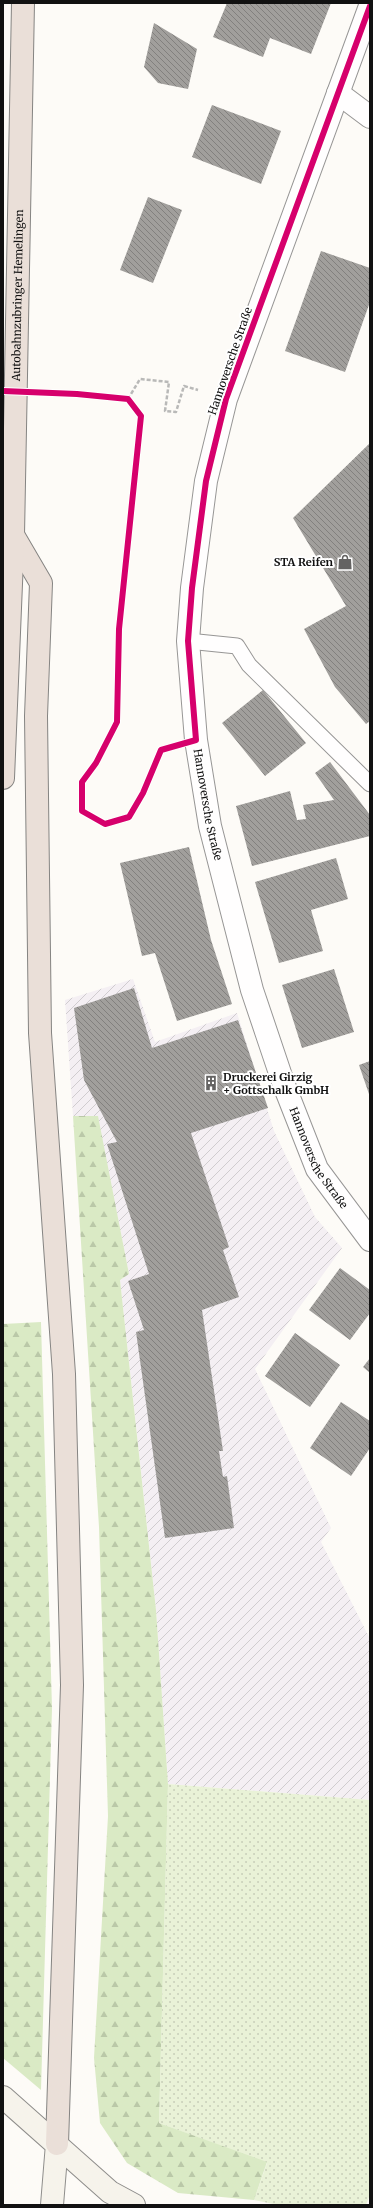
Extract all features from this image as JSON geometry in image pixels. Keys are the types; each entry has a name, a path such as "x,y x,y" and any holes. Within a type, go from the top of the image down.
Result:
{"highway":[{"name":"Autobahnzubringer Hemelingen","path":"3,778 13,535 23,3"},
{"path":"13,535 41,584 36,716 40,1033 64,1374 72,1685 57,2144"}],"main road":[{"path":"3,2098 110,2192 134,2205"},
{"path":"52,2205 57,2144"}],"street":[{"name":"Hannoversche Straße","path":"370,6 226,399 206,481 192,588 188,641 196,740 210,826 252,990 284,1085 317,1169 370,1240"},
{"path":"338,93 370,117"}],"lane":[{"path":"188,641 236,646 249,665 370,784"}],"path":[{"path":"128,400 140,379 169,382 165,411 176,412 184,386"}],"shaded area":[{"path":"133,979 155,1042 237,1013 274,1131 315,1217 342,1248 255,1369 331,1528 321,1542 370,1639 370,1800 168,1784 156,1610 120,1280 129,1274 97,1116 73,1116 65,1000"}],"green space":[{"path":"73,1116 98,1116 129,1274 120,1280 156,1610 168,1784 159,2123 267,2162 254,2200 178,2193 127,2163 100,2123 94,2058 108,1816 99,1527"},
{"path":"41,1322 52,1708 41,2090 3,2058 3,1324"},
{"path":"168,1784 370,1800 370,2194 366,2205 278,2205 254,2200 267,2163 159,2123"}],"building":[{"path":"227,3 331,3 311,54 270,38 263,57 213,37"},
{"path":"154,23 197,49 188,89 158,83 144,67"},
{"path":"212,105 281,131 261,184 192,157"},
{"path":"148,197 182,210 153,283 120,270"},
{"path":"321,251 370,268 370,302 345,372 285,351"},
{"name":"STA Reifen","path":"370,443 370,721 366,724 335,687 304,629 346,606 293,518"},
{"path":"263,690 306,743 265,776 222,723"},
{"path":"330,762 370,815 370,836 252,866 236,806 290,791 297,820 306,819 303,805 334,800 315,773"},
{"path":"189,847 211,940 232,1004 177,1021 155,953 142,956 120,863"},
{"path":"336,858 348,899 311,910 323,951 279,963 255,882"},
{"path":"334,969 354,1032 302,1048 282,985"},
{"path":"134,988 152,1048 238,1020 268,1108 191,1133 229,1247 223,1250 239,1297 202,1310 223,1451 219,1451 223,1477 227,1476 234,1528 165,1538 136,1332 144,1330 128,1281 149,1274 107,1144 117,1142 84,1080 74,1008"},
{"path":"370,1061 370,1097 359,1065"},
{"path":"340,1268 370,1290 370,1313 350,1340 309,1310"},
{"path":"295,1333 340,1365 310,1407 265,1376"},
{"path":"370,1358 370,1373 363,1367"},
{"path":"341,1402 370,1421 370,1448 351,1476 310,1448"}],"cycle path":[{"path":"3,391 77,394 128,399 141,416 119,629 117,722 96,763 82,782 82,811 105,824 129,817 143,793 161,750 196,740 188,641 192,588 206,481 226,399 370,6"}],"place":[{"name":"STA Reifen","path":"345,562"},
{"name":"Druckerei Girzig + Gottschalk GmbH","path":"211,1083"}]}
